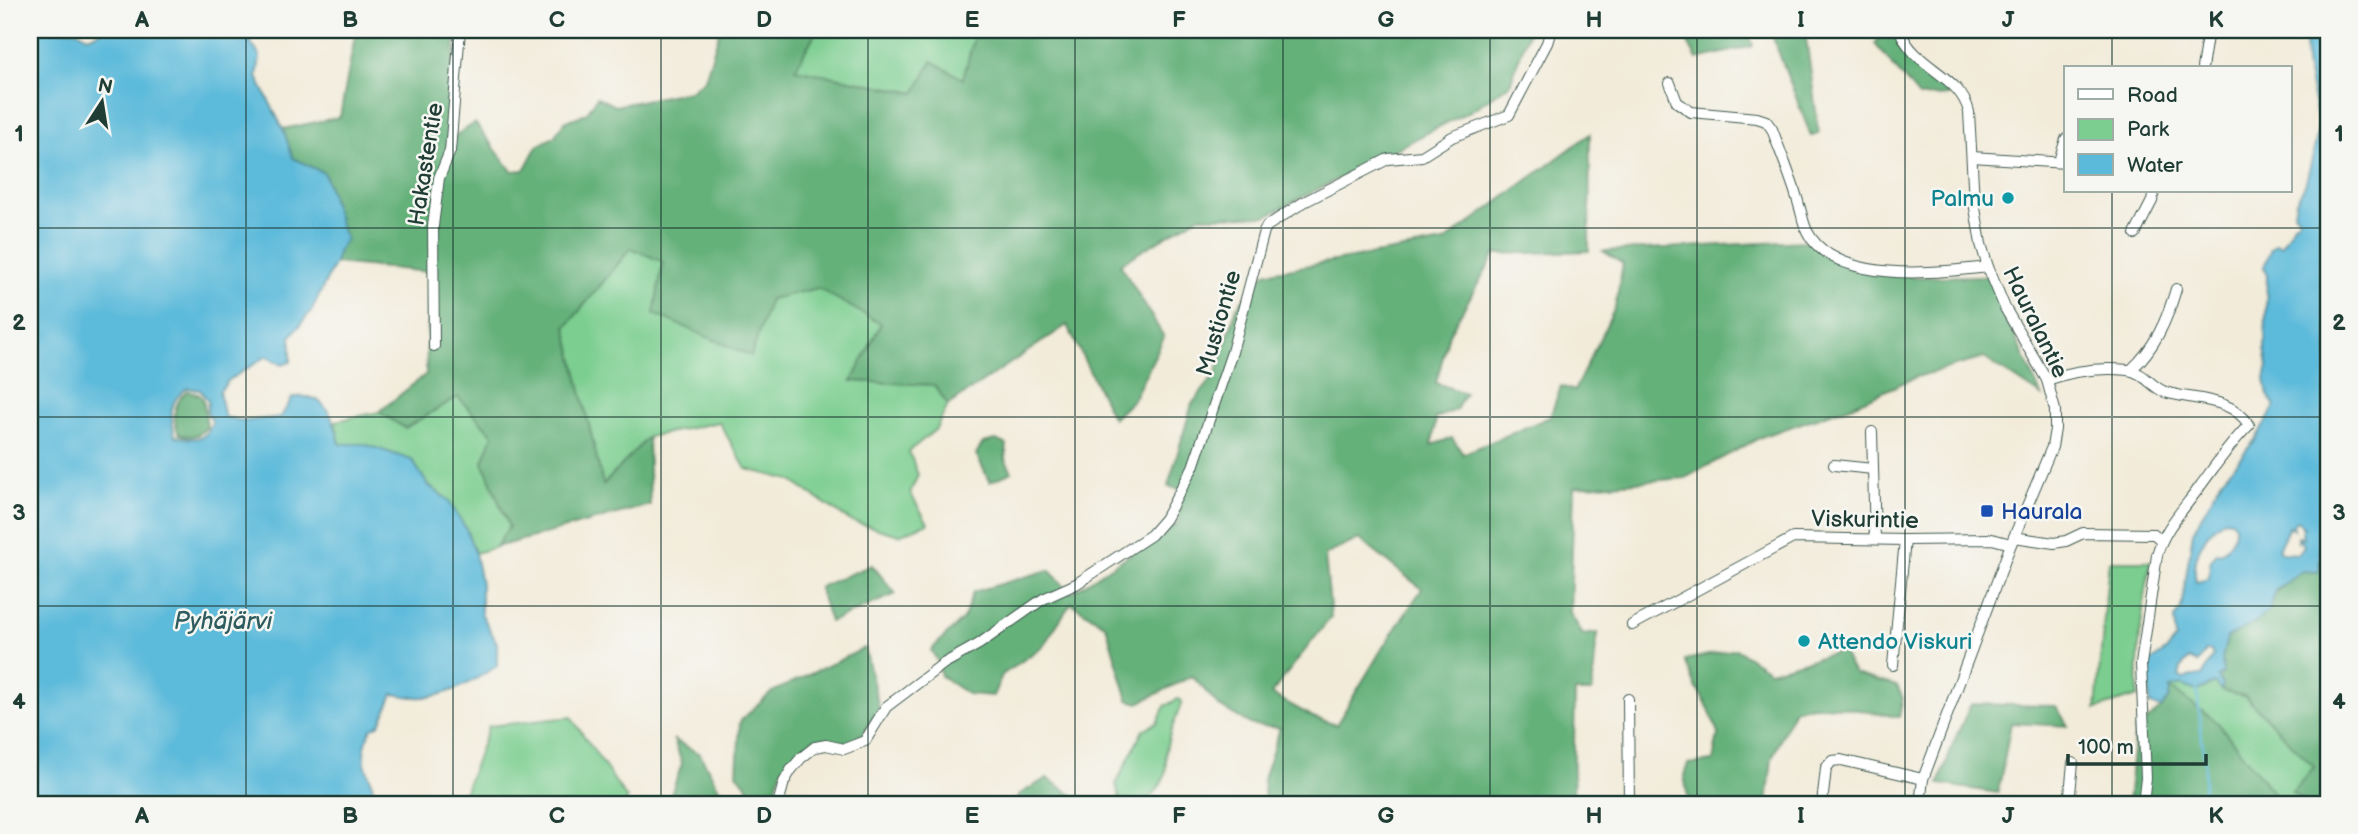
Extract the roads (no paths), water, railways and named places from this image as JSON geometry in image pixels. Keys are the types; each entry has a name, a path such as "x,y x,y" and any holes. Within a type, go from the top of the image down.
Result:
{"street":[{"name":"Hakastentie","path":"434,346 433,226 439,178 450,151 460,30"},
{"name":"Mustiontie","path":"778,804 783,782 801,758 815,747 825,745 844,749 865,741 886,707 943,664 1151,536 1165,519 1193,467 1232,352 1264,231 1272,221 1336,184 1388,159 1422,156 1452,137 1509,115 1551,30"},
{"name":"Hauralantie","path":"1900,30 1913,54 1956,87 1966,99 1974,202 1981,244 1988,267 2019,334 2047,380 2055,411 2052,447 2013,540 1923,779 1920,804"},
{"path":"2202,66 2208,30"},
{"path":"1671,83 1676,102 1692,112 1766,121 1772,129 1805,229 1828,255 1857,265 1896,272 1988,267"},
{"path":"1972,157 2062,162"},
{"path":"2136,234 2154,192"},
{"path":"2131,370 2145,358 2160,333 2176,289"},
{"path":"2047,380 2101,369 2131,370 2167,392 2229,407 2239,412 2249,425 2225,449 2161,540 2151,588 2141,664 2147,778 2143,804"},
{"path":"1872,432 1875,538"},
{"path":"1834,465 1873,469"},
{"name":"Viskurintie","path":"1632,625 1793,538 2013,540 2054,543 2083,533 2098,533 2154,534 2161,540"},
{"path":"1893,665 1905,540"},
{"path":"1628,699 1629,804"},
{"path":"1822,804 1826,768 1832,761 1841,760 1923,779"},
{"path":"2069,804 2073,763"}],"water":[{"name":"Pyhäjärvi","path":"30,30 76,30 88,37 104,30 242,30 260,56 257,77 283,129 293,158 324,173 346,239 312,310 291,336 291,362 282,365 267,356 229,380 219,392 225,417 244,421 281,417 292,398 313,398 326,408 331,416 340,444 364,444 412,460 428,485 448,500 466,529 475,553 481,584 481,613 497,643 497,666 468,683 437,695 415,697 393,694 380,724 371,729 364,752 375,804 30,804","holes":["187,388 200,390 208,401 207,412 212,419 209,431 196,438 175,436 172,409 176,398"]},
{"path":"2305,30 2328,30 2328,498 2324,505 2319,572 2302,571 2276,590 2269,611 2227,638 2222,658 2223,673 2218,677 2223,685 2222,690 2215,683 2197,691 2182,685 2170,688 2169,698 2162,708 2150,705 2148,664 2168,649 2176,639 2174,619 2181,609 2193,532 2221,481 2255,440 2275,407 2268,395 2265,379 2268,366 2265,349 2267,276 2264,267 2271,248 2276,244 2281,246 2299,220 2294,213 2296,201 2305,185 2313,155 2319,125 2306,64","holes":["2225,519 2231,520 2235,525 2233,537 2210,562 2209,579 2196,582 2197,555 2205,538","2297,520 2304,528 2303,538 2297,537 2298,542 2300,539 2304,546 2298,554 2282,553 2278,549 2289,527 2294,530 2293,525","2206,651 2211,651 2213,656 2202,676 2184,679 2179,677 2181,668 2189,659 2198,663"]}],"waterway":[{"path":"2197,691 2205,767 2203,804"}],"place":[{"name":"Palmu","path":"2008,198"},
{"name":"Haurala","path":"1987,511"},
{"name":"Attendo Viskuri","path":"1804,641"}]}
